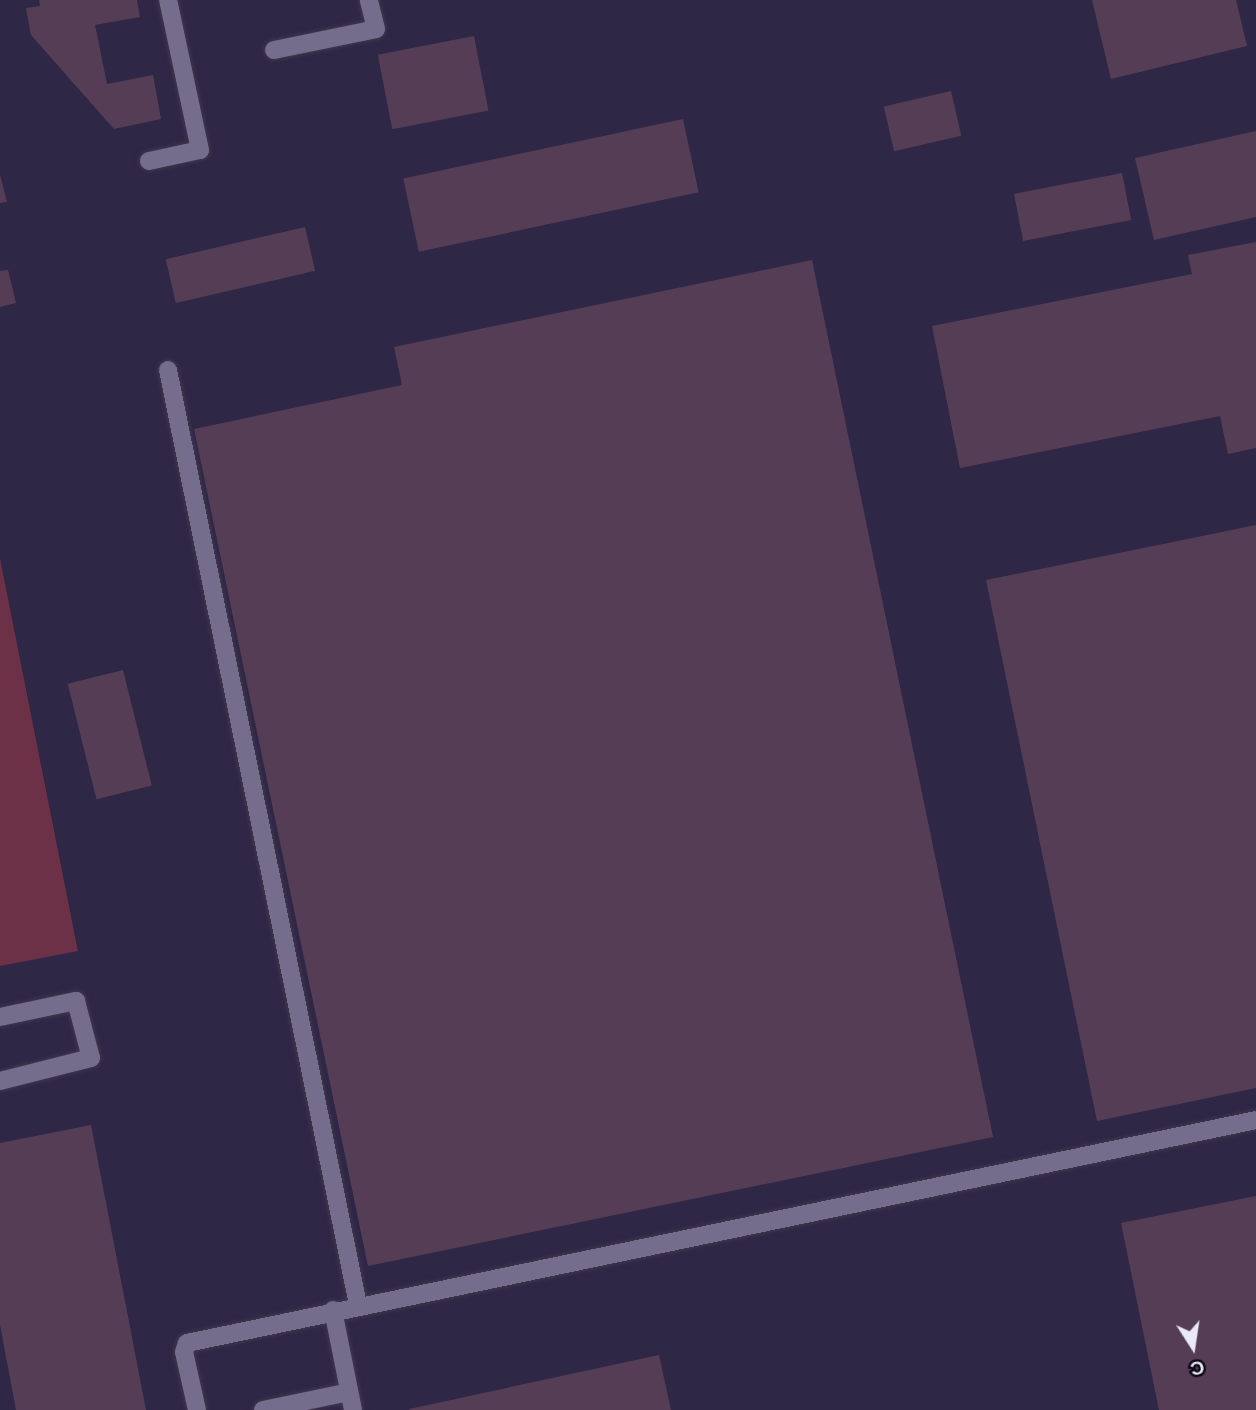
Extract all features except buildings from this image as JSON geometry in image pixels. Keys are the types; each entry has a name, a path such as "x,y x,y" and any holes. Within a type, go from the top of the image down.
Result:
{"lane":[{"path":"149,161 200,150 168,0"},
{"path":"274,50 376,29 369,0"},
{"path":"169,370 358,1305"},
{"path":"0,1017 76,1001 91,1058 0,1081"},
{"path":"197,1410 184,1352 187,1343 333,1310 1256,1120"},
{"path":"333,1310 353,1410"},
{"path":"263,1410 349,1392"}],"shaded area":[{"path":"0,0 1256,0 1256,1410 0,1410 0,966 78,950 0,558"},
{"path":"0,558 78,951 0,966"}]}
